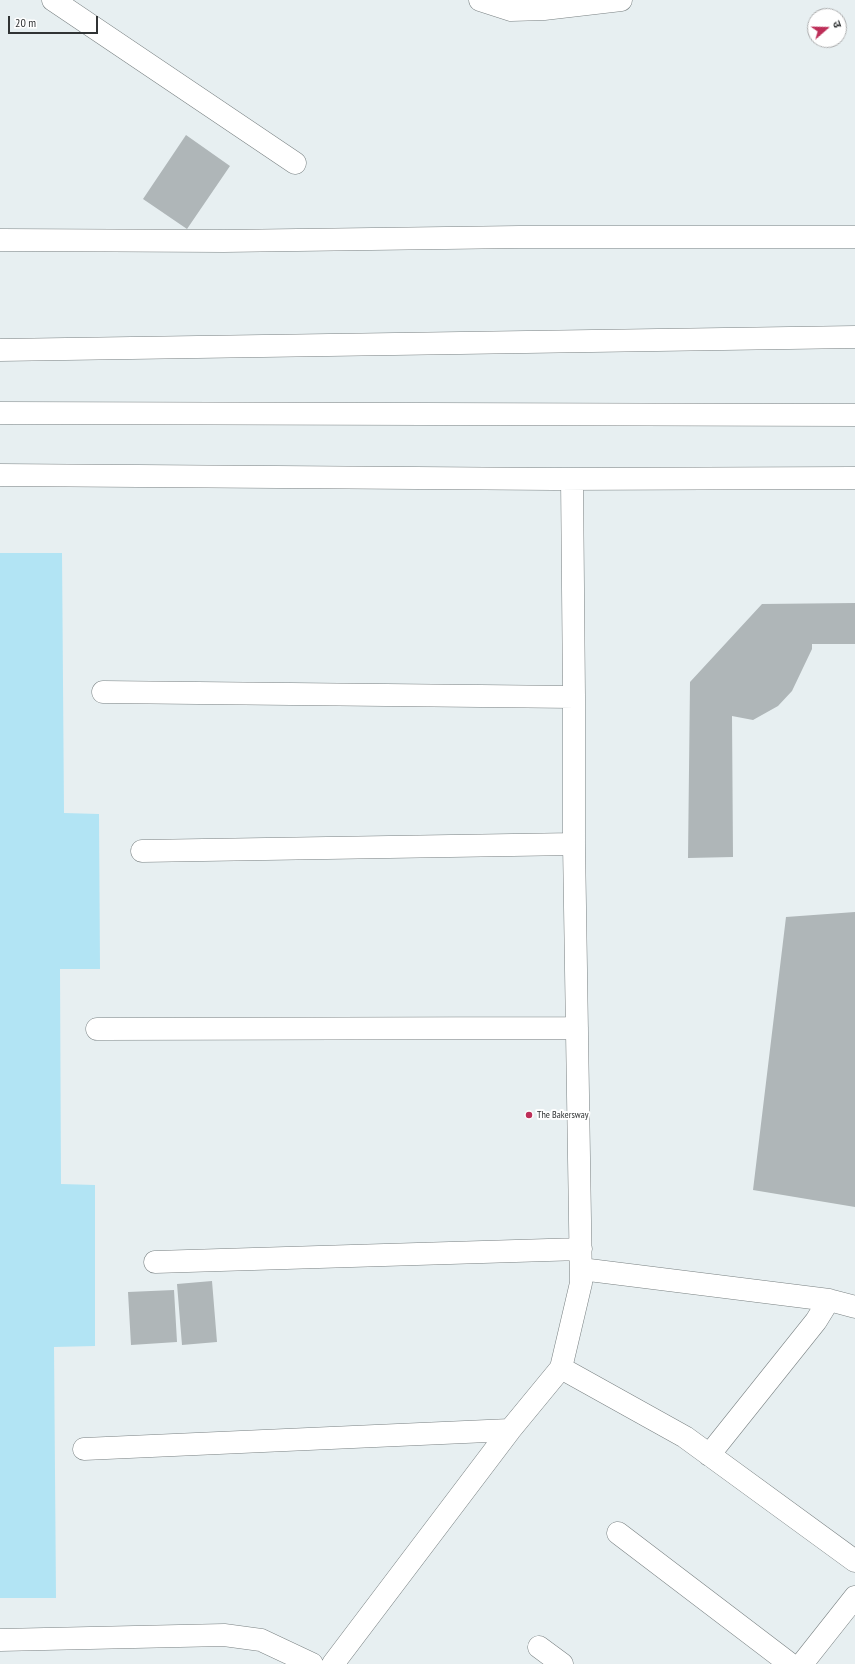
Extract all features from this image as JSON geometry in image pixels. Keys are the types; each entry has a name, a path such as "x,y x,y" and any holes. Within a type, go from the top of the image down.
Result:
{"street":[{"path":"54,0 295,163"},
{"path":"480,0 511,10 544,9 621,0"},
{"path":"0,240 224,241 519,237 855,237"},
{"path":"0,350 855,337"},
{"path":"0,413 855,415"},
{"path":"0,475 572,479 855,478"},
{"path":"333,1664 510,1430 562,1368 581,1283 574,844 572,479"},
{"path":"103,692 574,697"},
{"path":"142,851 574,844"},
{"path":"97,1029 577,1028"},
{"path":"154,1262 581,1259 829,1300 855,1307"},
{"path":"709,1455 816,1321 829,1300"},
{"path":"562,1368 685,1437 855,1561"},
{"path":"84,1449 510,1430"},
{"path":"618,1534 790,1664"},
{"path":"802,1664 855,1597"},
{"path":"0,1640 224,1635 261,1640 312,1664"},
{"path":"539,1647 562,1664"}],"shaded area":[{"path":"0,553 62,553 64,813 99,814 100,969 60,969 61,1184 95,1185 95,1346 54,1347 56,1598 0,1598"}],"building":[{"path":"186,135 230,166 187,229 143,199"},
{"path":"855,603 855,644 812,644 812,649 792,691 778,706 753,720 732,716 733,857 688,858 690,682 762,604"},
{"path":"855,912 855,1207 753,1190 786,917"},
{"path":"212,1281 217,1342 182,1345 177,1284"},
{"path":"174,1290 177,1342 131,1345 128,1292"}],"place":[{"name":"The Bakersway","path":"529,1115"}]}
